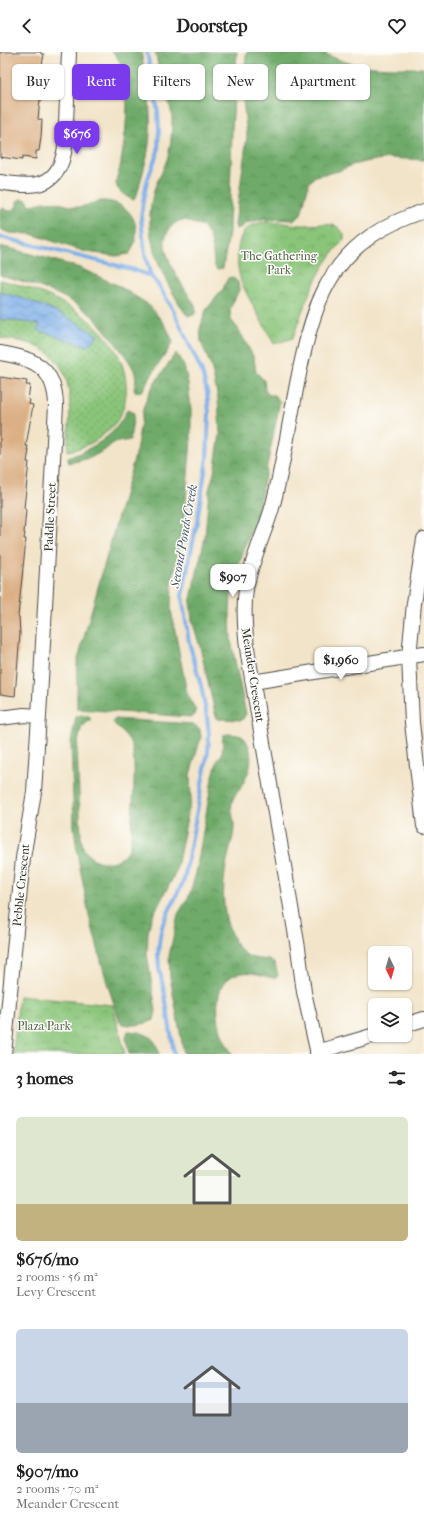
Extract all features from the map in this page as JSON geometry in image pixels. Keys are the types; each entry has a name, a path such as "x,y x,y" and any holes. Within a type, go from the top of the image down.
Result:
{"street":[{"path":"0,182 33,186 48,180 60,168 65,147 69,52"},
{"name":"Meander Crescent","path":"317,1053 304,992 296,933 245,633 246,590 251,566 272,508 306,342 330,278 350,253 370,235 387,225 424,211"},
{"name":"Paddle Street","path":"0,353 20,356 37,363 50,377 56,396 39,716"},
{"path":"424,539 414,603 409,657 412,722 424,826"},
{"path":"253,682 424,654"},
{"path":"0,718 24,715 39,716"},
{"name":"Pebble Crescent","path":"4,1054 23,858 34,792 39,716"},
{"path":"412,1023 424,1020"},
{"path":"317,1053 368,1036"}],"green space":[{"path":"112,52 141,52 143,64 138,64 138,100 149,100 150,109 149,144 137,195 134,200 122,193 116,185 124,141 127,100 130,100 130,64 120,64"},
{"path":"155,52 237,52 236,64 213,64 213,100 234,100 229,233 223,268 217,269 215,267 211,240 207,231 201,226 185,220 179,221 170,228 165,239 168,257 172,266 195,305 196,311 194,315 189,316 185,313 176,298 155,253 151,238 151,205 155,187 169,154 172,117 168,100 205,100 205,64 158,64"},
{"path":"247,52 323,52 335,58 355,64 276,64 276,100 370,100 370,67 424,68 424,160 390,158 352,165 339,171 315,176 309,183 301,215 294,220 263,219 246,223 242,227 236,229 235,225 247,136 243,100 268,100 268,64 245,64"},
{"path":"22,199 27,200 30,205 49,202 78,207 101,201 115,203 130,213 134,220 136,237 134,245 129,254 116,256 86,252 31,234 9,233 0,229 0,209 3,208 8,211 14,209 17,205 17,201"},
{"name":"The Gathering Park","path":"273,222 301,225 326,224 336,226 344,235 344,240 326,262 313,286 302,311 293,338 274,344 249,299 242,284 238,270 239,245 244,231 255,224"},
{"path":"0,246 80,268 119,286 149,305 166,326 173,342 143,390 136,393 134,389 136,379 134,370 123,353 92,316 72,301 60,295 0,275"},
{"path":"232,277 238,282 239,290 230,309 231,320 239,330 254,358 256,372 264,380 265,389 269,395 274,395 280,402 257,515 234,578 231,594 231,641 246,714 242,720 218,719 216,717 200,647 192,620 190,603 205,537 209,490 214,473 220,434 218,398 211,366 201,342 200,328 206,310 223,289 228,278"},
{"path":"0,280 19,285 58,300 77,311 94,324 108,339 119,356 126,381 126,394 122,411 116,422 106,433 88,445 67,451 70,403 64,373 56,361 45,351 28,343 0,338"},
{"path":"176,353 184,366 188,383 191,408 191,440 185,511 172,585 171,610 187,693 196,711 195,715 191,717 77,709 77,662 136,452 143,409 154,384"},
{"path":"127,410 134,413 130,440 113,443 105,450 90,458 69,463 68,458 95,445 110,434"},
{"path":"76,716 88,716 91,719 82,727 77,749 81,837 84,850 96,860 103,862 110,862 122,857 127,851 131,838 134,780 133,752 129,740 113,721 115,719 193,724 200,729 201,737 190,775 191,798 176,872 151,919 148,933 147,954 156,1011 154,1020 147,1023 128,1025 120,1022 107,983 89,915 77,852 74,827 71,742"},
{"path":"229,734 242,736 246,740 251,758 248,774 232,802 234,829 224,884 224,908 226,920 235,942 242,951 250,957 275,963 278,976 275,978 251,973 242,973 232,976 225,982 218,999 218,1019 223,1037 232,1054 184,1054 170,977 169,956 178,914 189,896 196,873 212,779 218,759 222,754 223,735"},
{"name":"Plaza Park","path":"19,996 113,1005 125,1054 13,1054"},
{"path":"128,1031 140,1032 149,1036 158,1048 159,1054 129,1054 126,1038"}],"water":[{"path":"0,292 39,304 87,328 98,336 87,346 37,330 40,324 0,319"}],"building":[{"path":"0,52 41,52 41,54 44,54 42,64 12,64 12,100 40,100 38,119 42,120 41,137 39,151 36,151 36,159 22,157 22,160 0,157"},
{"path":"0,377 27,381 26,385 30,385 28,400 30,400 29,404 33,405 26,446 28,446 27,450 29,450 27,462 29,462 24,508 26,510 24,539 26,539 18,616 20,634 15,696 0,694"}],"waterway":[{"name":"Second Ponds Creek","path":"147,52 158,112 159,129 158,151 147,181 141,218 145,255 151,276 159,286 173,310 202,372 207,392 209,413 207,458 197,522 182,596 189,642 201,686 207,717 209,735 208,752 184,880 163,923 158,954 159,968 165,995 174,1054"},
{"path":"0,237 131,269 151,276"}]}
